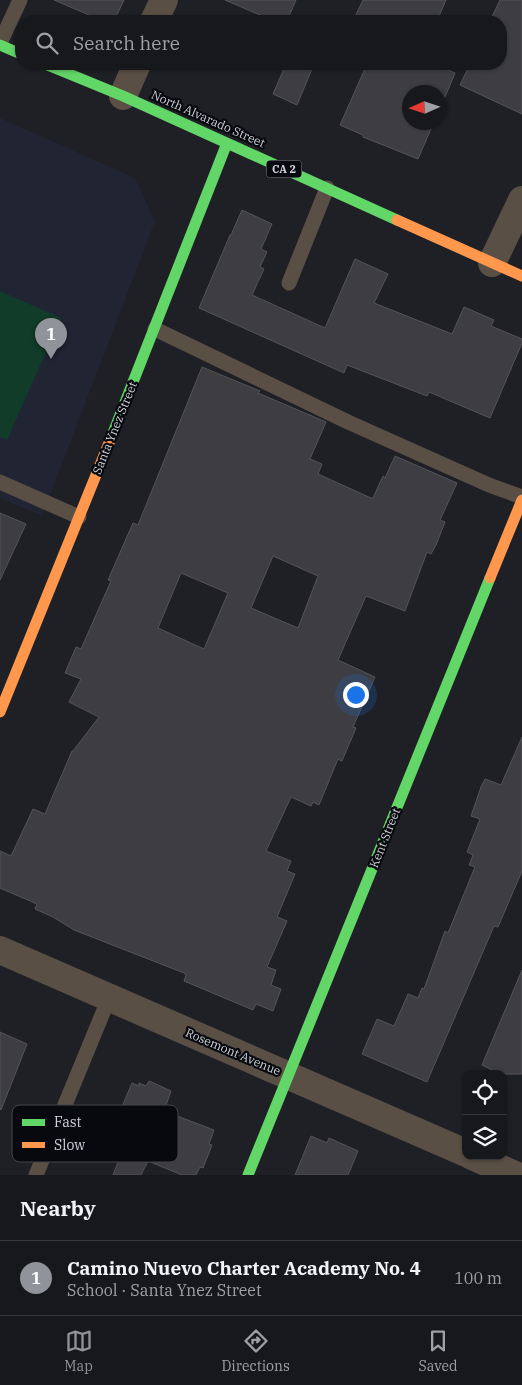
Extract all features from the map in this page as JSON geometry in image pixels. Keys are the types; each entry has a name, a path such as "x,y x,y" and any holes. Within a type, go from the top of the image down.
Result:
{"street":[{"path":"157,15 164,0"},
{"path":"0,44 15,51"},
{"name":"North Alvarado Street","path":"60,70 123,96 522,276"},
{"path":"123,96 134,70"},
{"name":"Santa Ynez Street","path":"0,712 155,329 227,143"},
{"path":"492,263 522,200"},
{"name":"Kent Street","path":"248,1175 522,499"},
{"name":"Rosemont Avenue","path":"0,950 289,1076 472,1161 514,1175"}],"lane":[{"path":"0,44 20,0"},
{"path":"289,283 327,188"},
{"path":"155,329 348,422 522,499"},
{"path":"0,482 79,516"},
{"path":"65,1105 109,998"},
{"path":"36,1175 41,1162"}],"shaded area":[{"path":"0,118 135,178 155,221 42,516 0,498"}],"green space":[{"path":"0,291 61,318 7,440 0,437"}],"building":[{"path":"54,0 124,0 117,15 89,15"},
{"path":"225,0 296,0 290,15 260,15"},
{"path":"363,0 446,0 440,15 356,15"},
{"path":"500,0 522,0 522,114 460,85 467,70 507,70 507,15 493,15"},
{"path":"283,70 312,70 297,105 273,94"},
{"path":"364,70 448,70 455,73 447,92 447,85 402,85 402,130 431,130 418,159 363,137 363,135 340,125"},
{"path":"242,210 272,224 261,249 267,252 260,267 264,269 252,295 325,328 355,259 388,274 374,303 452,334 464,307 494,320 491,326 522,339 522,343 490,418 429,392 427,396 347,365 344,373 199,308"},
{"path":"202,367 260,391 258,393 326,422 310,459 322,464 318,474 373,498 395,456 457,483 440,520 445,522 436,545 431,554 427,552 405,611 366,596 338,660 375,677 353,727 356,728 342,761 338,759 319,805 313,802 311,806 291,797 266,851 291,861 287,871 295,874 277,917 287,921 267,967 276,970 271,985 281,989 273,1011 256,1004 253,1010 184,981 186,975 184,973 74,930 35,909 37,904 0,888 0,851 11,856 33,809 45,814 72,751 99,717 69,702 81,679 65,673 76,647 81,649 111,581 108,580 133,523 138,525","holes":["273,556 318,576 298,628 251,608","181,573 228,593 204,649 158,628"]},
{"path":"0,513 26,524 0,580"},
{"path":"522,737 522,871 498,927 494,926 427,1082 362,1054 377,1019 394,1026 408,994 418,998 422,988 424,989 445,931 448,933 475,867 469,865 473,855 467,852 480,819 471,816 481,787 485,779 501,785"},
{"path":"522,970 522,1074 507,1074 507,1070 492,1070 482,1065"},
{"path":"0,1032 27,1044 1,1110 0,1109"},
{"path":"149,1081 171,1091 166,1105 123,1105 132,1083 146,1086"},
{"path":"178,1116 214,1130 209,1144 212,1145 203,1168 200,1167 196,1175 182,1175 150,1162 178,1162"},
{"path":"311,1136 327,1143 329,1138 358,1151 348,1175 295,1175"},
{"path":"118,1162 148,1162 141,1175 113,1175"}],"traffic: fast":[{"path":"0,45 15,51"},
{"path":"60,70 123,96 397,220"},
{"path":"111,438 227,143"},
{"path":"248,1175 490,578"}],"traffic: slow":[{"path":"397,220 522,276"},
{"path":"0,712 111,438"},
{"path":"490,578 522,500"}],"place":[{"name":"Camino Nuevo Charter Academy No. 4","path":"51,359"}]}
